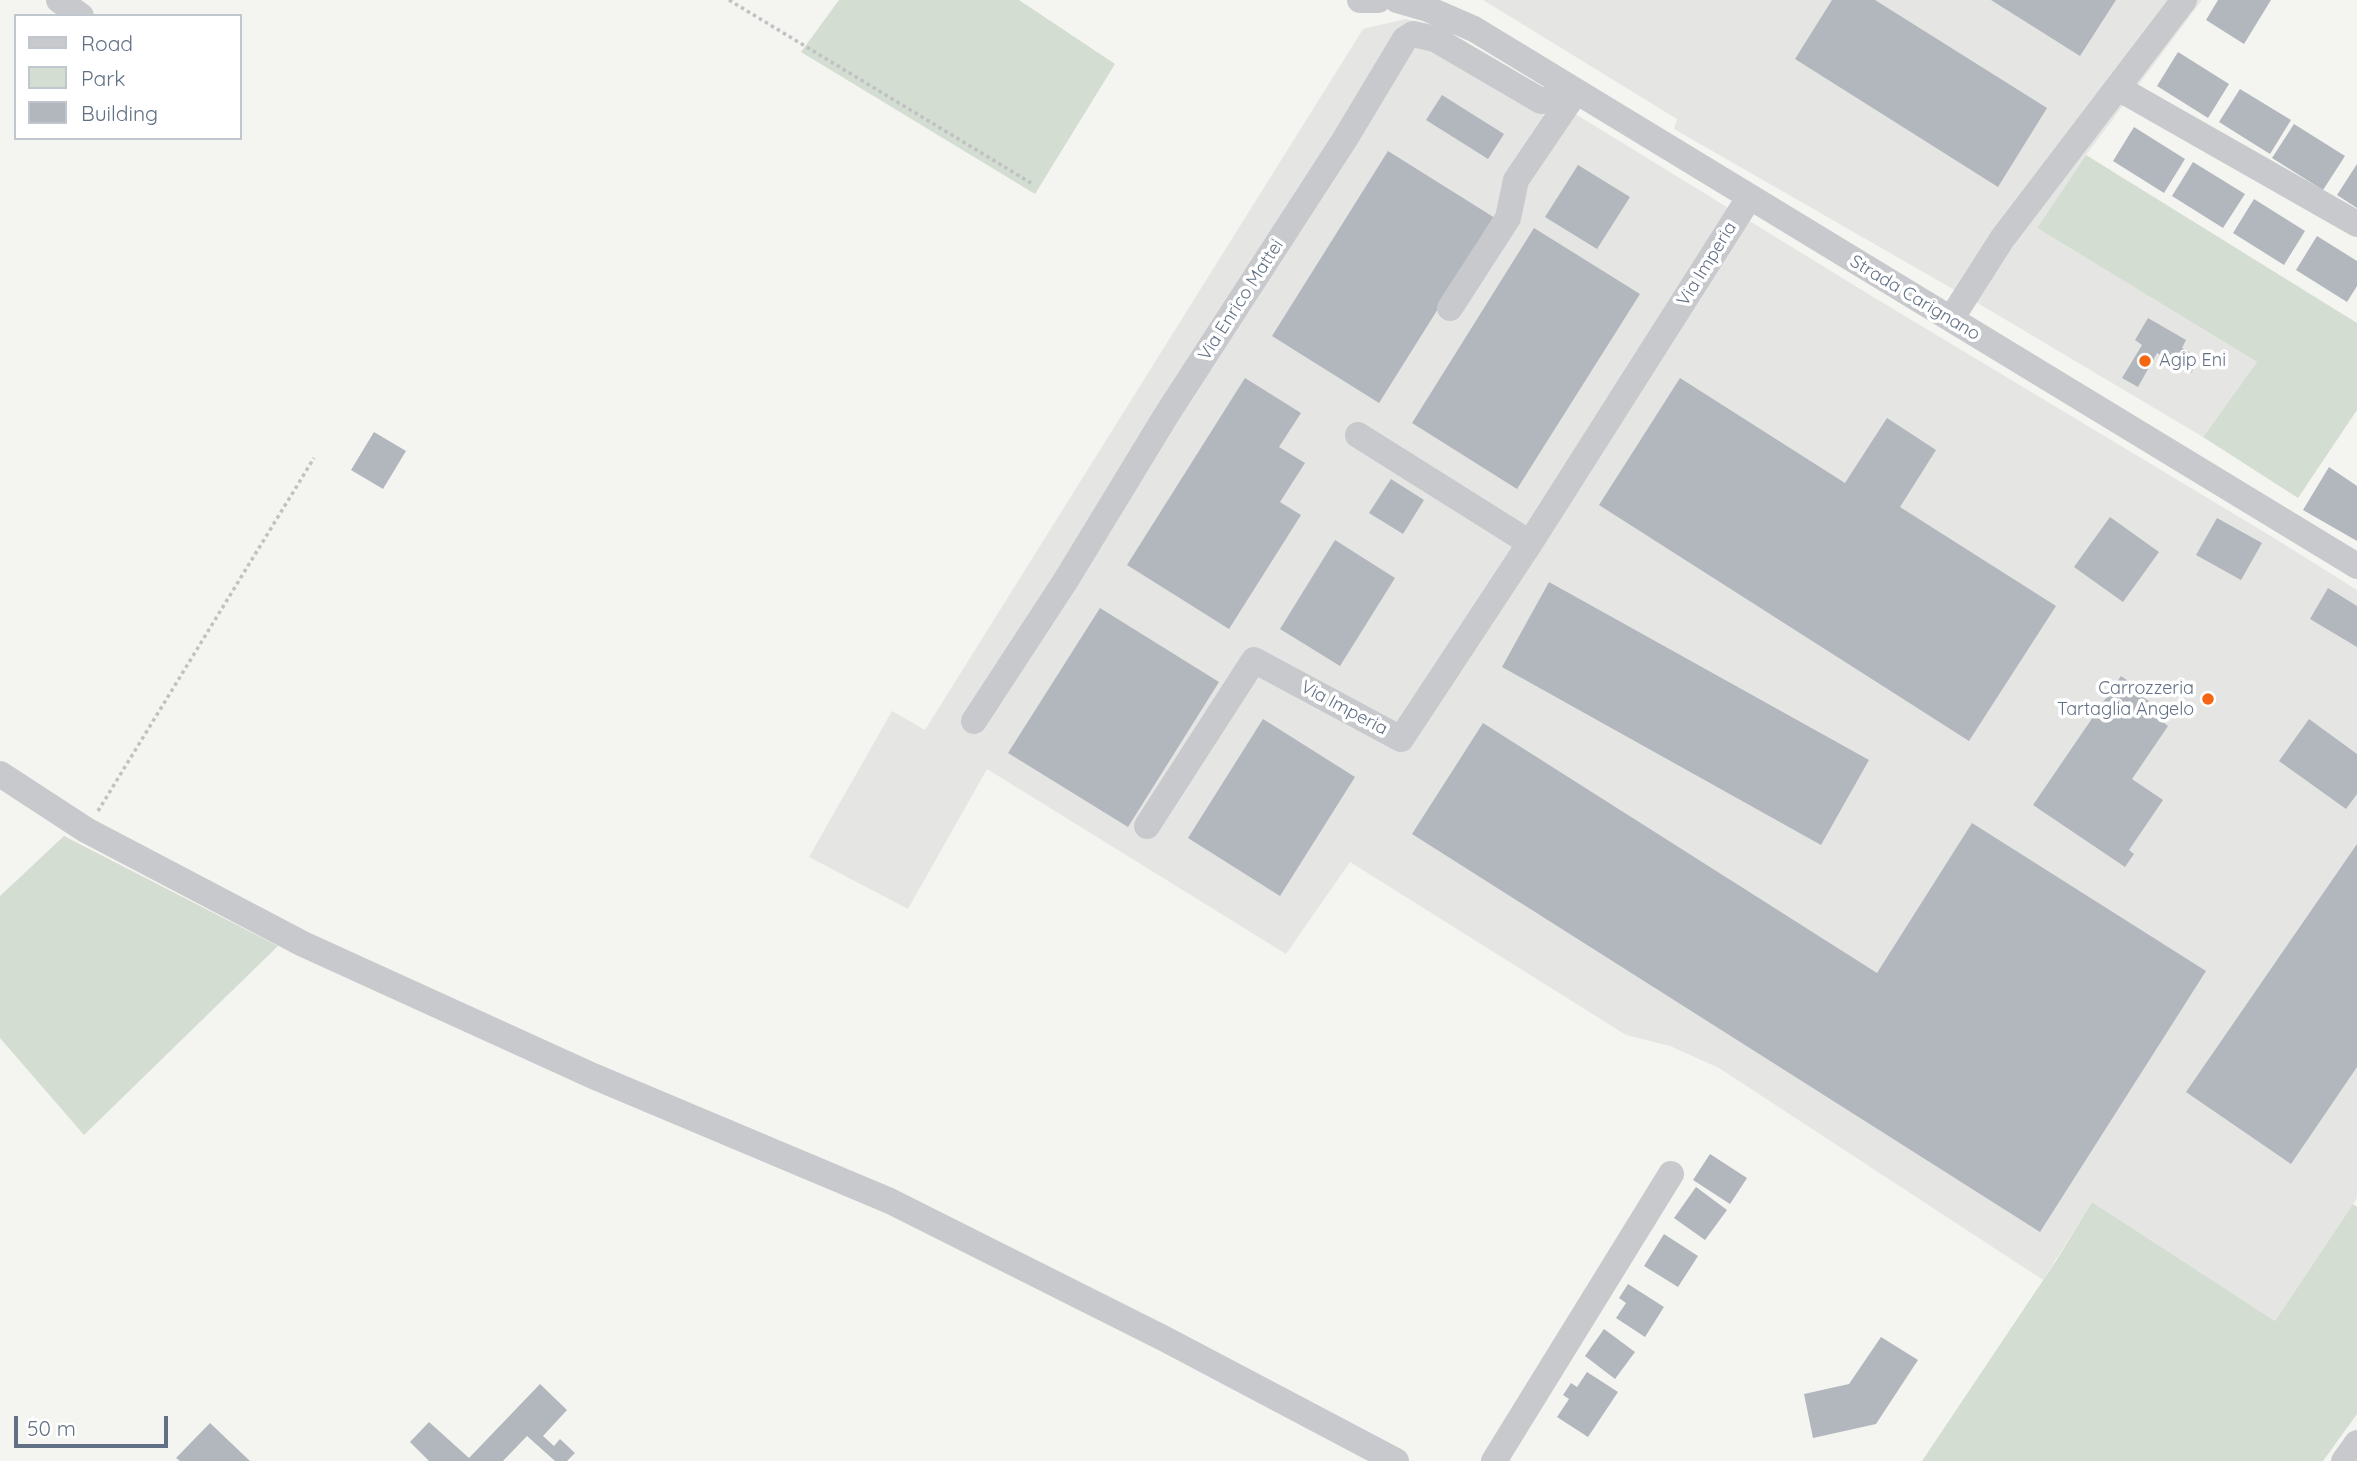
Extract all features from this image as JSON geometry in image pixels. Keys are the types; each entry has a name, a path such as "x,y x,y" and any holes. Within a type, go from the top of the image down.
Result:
{"street":[{"path":"58,0 78,14"},
{"path":"1360,0 1378,0"},
{"name":"Strada Carignano","path":"1397,0 1428,9 1474,29 1575,93 2357,566"},
{"name":"Strada Carignano","path":"1441,0 1474,29"},
{"path":"1951,319 2002,239 2184,0"},
{"name":"Via Enrico Mattei","path":"974,721 1066,580 1167,414 1345,139 1405,39 1413,34 1435,38 1541,101 1575,93"},
{"path":"2118,88 2357,225"},
{"path":"1450,308 1508,218 1516,180 1575,93"},
{"name":"Via Imperia","path":"1147,826 1254,660 1402,739 1749,198"},
{"path":"1358,435 1530,543"},
{"path":"0,774 86,830 303,944 593,1076 890,1201 1165,1339 1395,1461"},
{"path":"1494,1461 1671,1174"},
{"path":"2344,1461 2357,1443"}],"path":[{"path":"729,0 1031,183"},
{"path":"86,830 314,458"}],"shaded area":[{"path":"1483,0 2202,0 2086,155 2037,228 2257,362 2203,437 1986,308 1674,129 1677,119"},
{"path":"1405,19 1429,24 2357,590 2357,1198 2275,1321 2092,1202 2043,1280 1719,1068 1670,1046 1626,1035 1350,862 1286,954 987,769 908,909 809,857 892,711 925,730 1363,29"}],"green space":[{"path":"839,0 1019,0 1115,64 1035,194 801,52"},
{"path":"2086,155 2357,323 2357,410 2298,498 2203,437 2257,362 2037,228"},
{"path":"64,836 278,946 84,1135 0,1038 0,896"},
{"path":"2092,1202 2275,1321 2353,1204 2357,1207 2357,1414 2323,1461 1922,1461 2056,1261"}],"building":[{"path":"1832,0 1875,0 2047,108 1998,187 1795,59"},
{"path":"1991,0 2116,0 2080,56"},
{"path":"2218,0 2271,0 2244,44 2206,20"},
{"path":"2178,52 2229,84 2208,118 2157,86"},
{"path":"2240,89 2291,120 2270,154 2219,122"},
{"path":"1442,95 1504,134 1488,159 1426,120"},
{"path":"2294,124 2345,156 2323,190 2272,158"},
{"path":"2134,127 2185,159 2164,193 2113,161"},
{"path":"1388,151 1495,218 1379,403 1272,336"},
{"path":"2193,162 2245,194 2223,228 2172,196"},
{"path":"2357,164 2357,208 2337,195"},
{"path":"1578,165 1630,197 1597,249 1545,217"},
{"path":"2254,199 2305,231 2284,265 2233,233"},
{"path":"1534,228 1640,294 1517,489 1412,423"},
{"path":"2317,236 2357,261 2357,286 2347,302 2296,270"},
{"path":"2148,318 2186,340 2182,348 2200,358 2191,373 2157,353 2138,387 2122,378 2142,345 2135,340"},
{"path":"1245,378 1301,413 1279,447 1305,463 1280,502 1301,515 1229,629 1127,565"},
{"path":"1680,378 1845,483 1887,418 1936,450 1900,507 2056,606 1969,741 1599,505"},
{"path":"374,432 406,451 383,489 351,470"},
{"path":"2329,467 2357,486 2357,541 2303,510"},
{"path":"1391,479 1424,500 1403,534 1369,513"},
{"path":"2110,517 2159,552 2123,602 2074,567"},
{"path":"2217,518 2262,543 2241,580 2196,555"},
{"path":"1335,540 1395,578 1340,666 1280,629"},
{"path":"1549,582 1869,760 1821,845 1502,667"},
{"path":"2328,588 2357,606 2357,647 2310,619"},
{"path":"1100,608 1219,682 1128,827 1008,753"},
{"path":"2121,676 2144,692 2141,696 2164,711 2159,719 2168,726 2132,779 2163,800 2129,850 2134,854 2125,867 2033,805"},
{"path":"1263,719 1355,777 1280,896 1188,838"},
{"path":"2309,719 2357,754 2357,794 2346,809 2279,761"},
{"path":"1483,723 1877,973 1972,823 2206,971 2040,1232 1412,834"},
{"path":"2357,844 2357,1067 2291,1164 2186,1092"},
{"path":"1710,1154 1747,1178 1730,1204 1693,1180"},
{"path":"1696,1187 1727,1210 1705,1240 1674,1218"},
{"path":"1664,1234 1698,1256 1678,1287 1644,1266"},
{"path":"1628,1284 1664,1307 1645,1337 1616,1318 1626,1303 1619,1298"},
{"path":"1604,1329 1635,1352 1615,1379 1585,1356"},
{"path":"1881,1337 1918,1360 1876,1424 1813,1438 1804,1394 1849,1384"},
{"path":"1587,1372 1618,1392 1588,1437 1557,1417 1569,1399 1563,1395 1571,1383 1577,1387"},
{"path":"540,1384 567,1410 543,1436 554,1446 560,1439 575,1453 567,1461 555,1461 527,1436 503,1461 429,1461 410,1442 429,1422 469,1458"},
{"path":"210,1423 250,1461 180,1461 176,1458"}],"place":[{"name":"Agip Eni","path":"2145,361"},
{"name":"Carrozzeria Tartaglia Angelo","path":"2208,699"}]}
